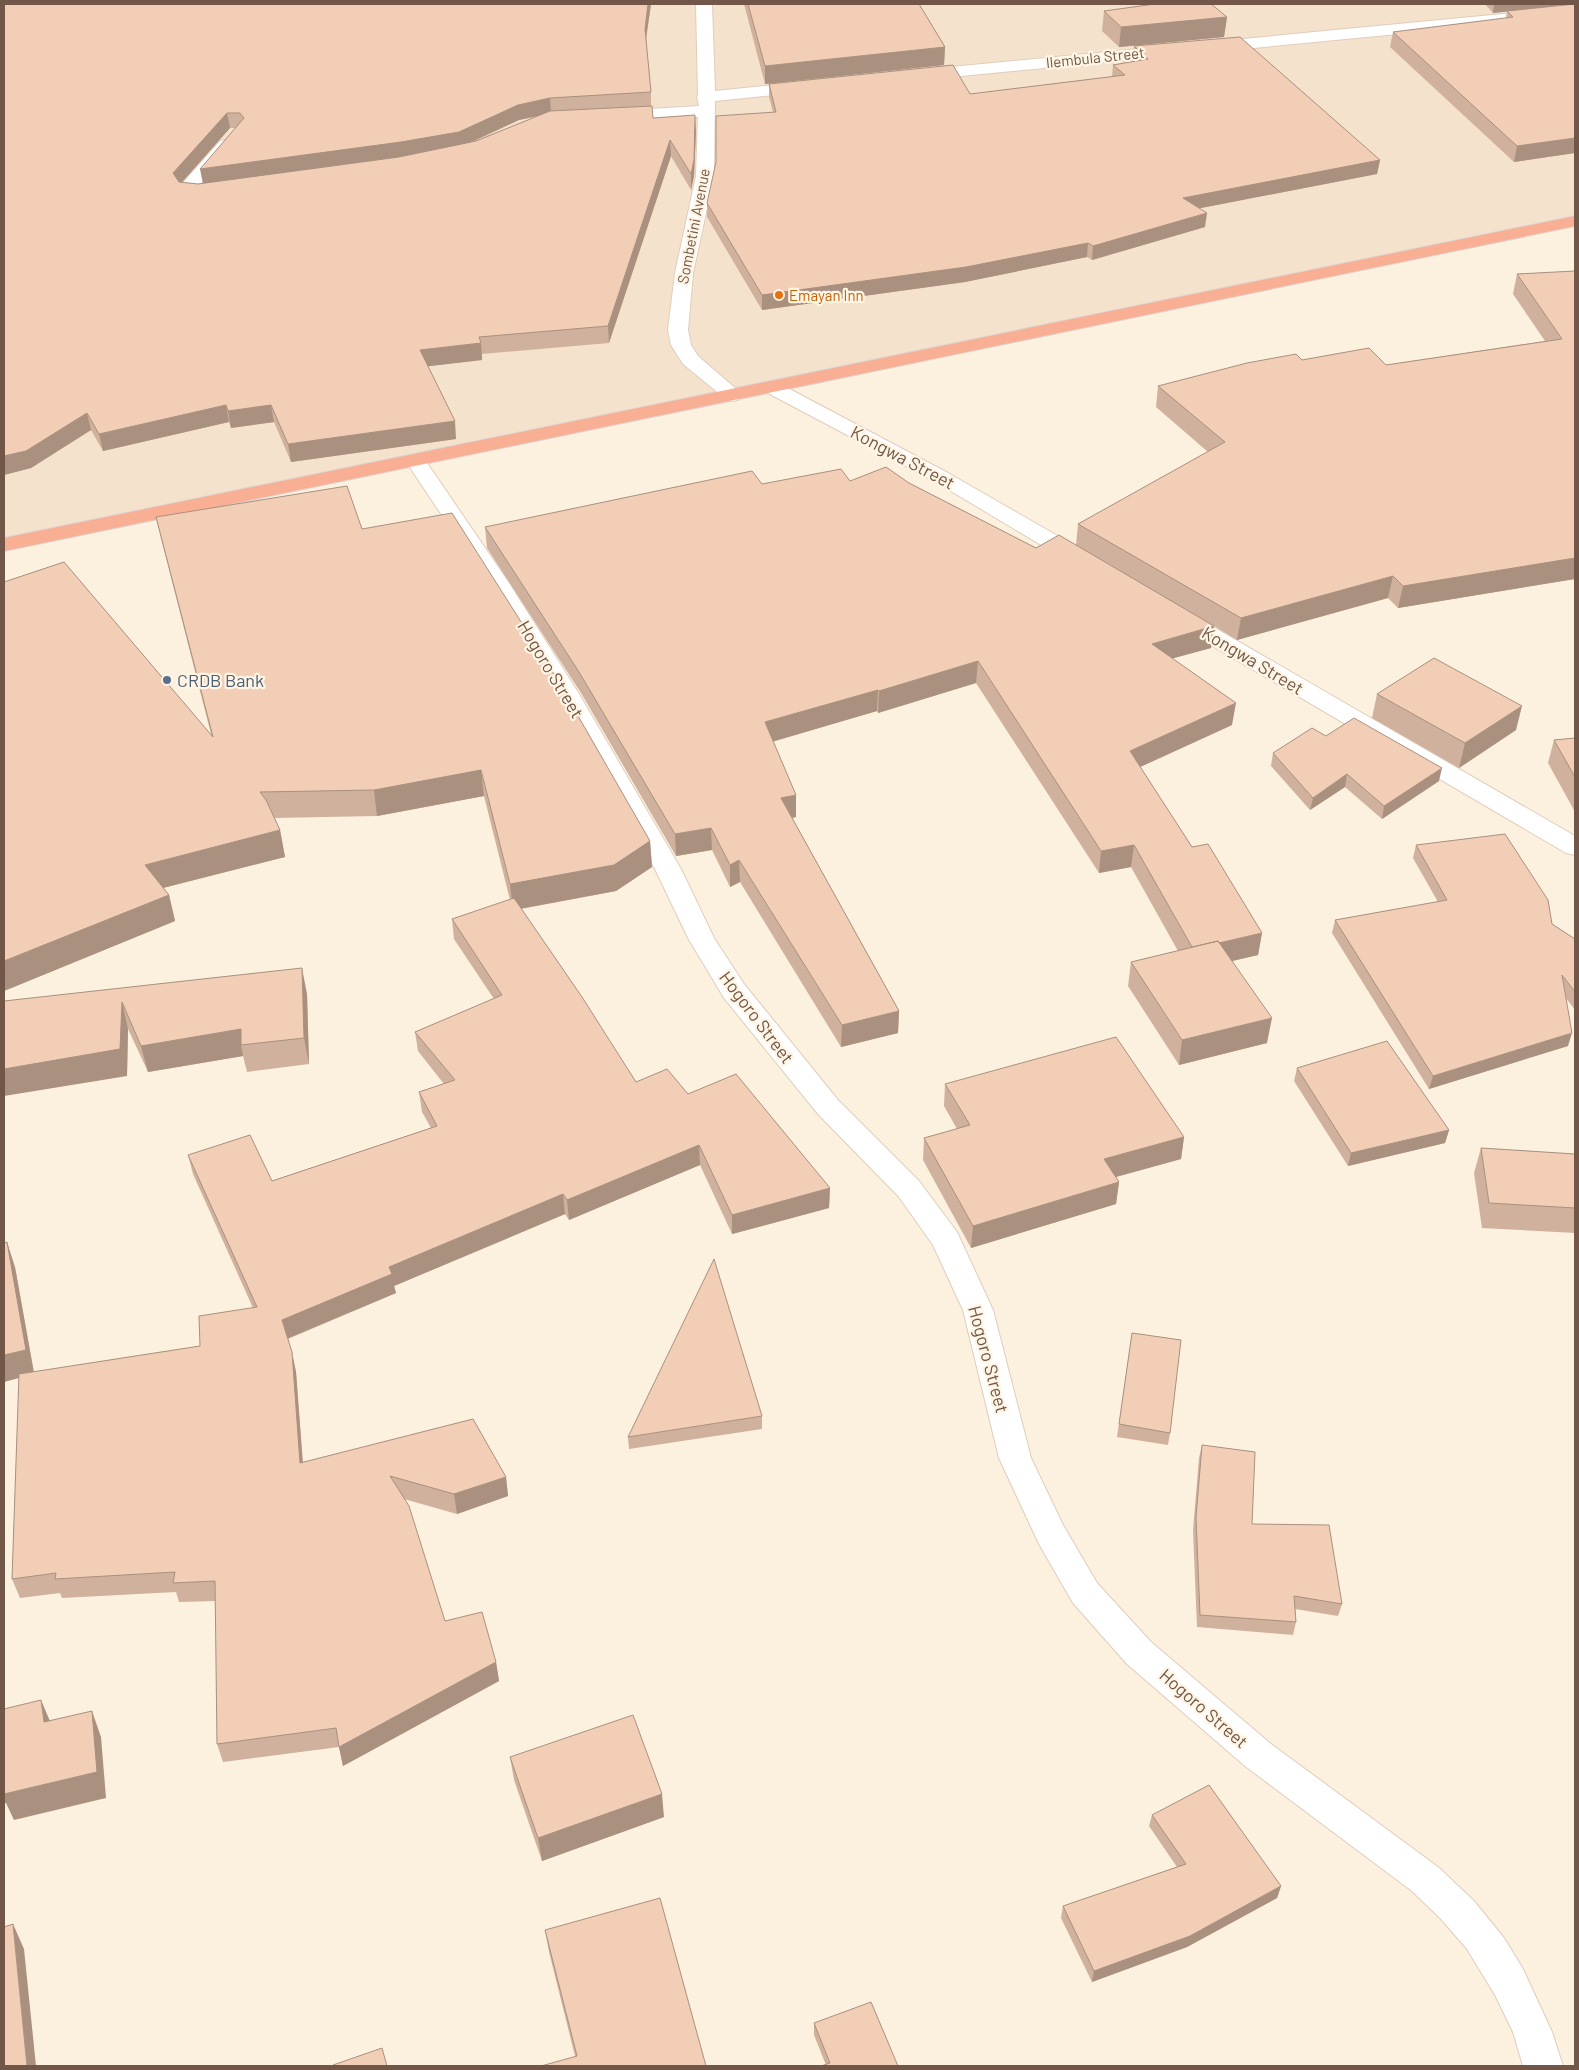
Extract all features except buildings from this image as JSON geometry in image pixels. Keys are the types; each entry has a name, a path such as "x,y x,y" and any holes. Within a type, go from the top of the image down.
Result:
{"highway":[{"path":"4,545 733,394 773,388 1575,221"}],"street":[{"name":"Sombetini Avenue","path":"704,4 706,104 704,176 684,273 678,330 681,345 690,360 733,394"},
{"name":"Ilembula Street","path":"902,77 1098,56 1575,12"},
{"path":"604,116 706,104 823,85"},
{"path":"230,188 192,193 186,190 236,134"},
{"name":"Kongwa Street","path":"773,388 941,477 1097,569"},
{"name":"Hogoro Street","path":"415,460 498,583 562,686 668,869 701,938 734,991 828,1107 909,1189 946,1240 978,1310 1015,1458 1051,1534 1086,1593 1139,1653 1258,1755 1425,1878 1450,1902 1480,1936 1506,1977 1522,2008 1544,2066"},
{"name":"Kongwa Street","path":"1165,608 1575,847"}],"shaded area":[{"path":"4,4 1575,4 1575,224 746,399 4,548"}],"place":[{"name":"Emayan Inn","path":"779,295"},
{"name":"CRDB Bank","path":"167,680"}]}
